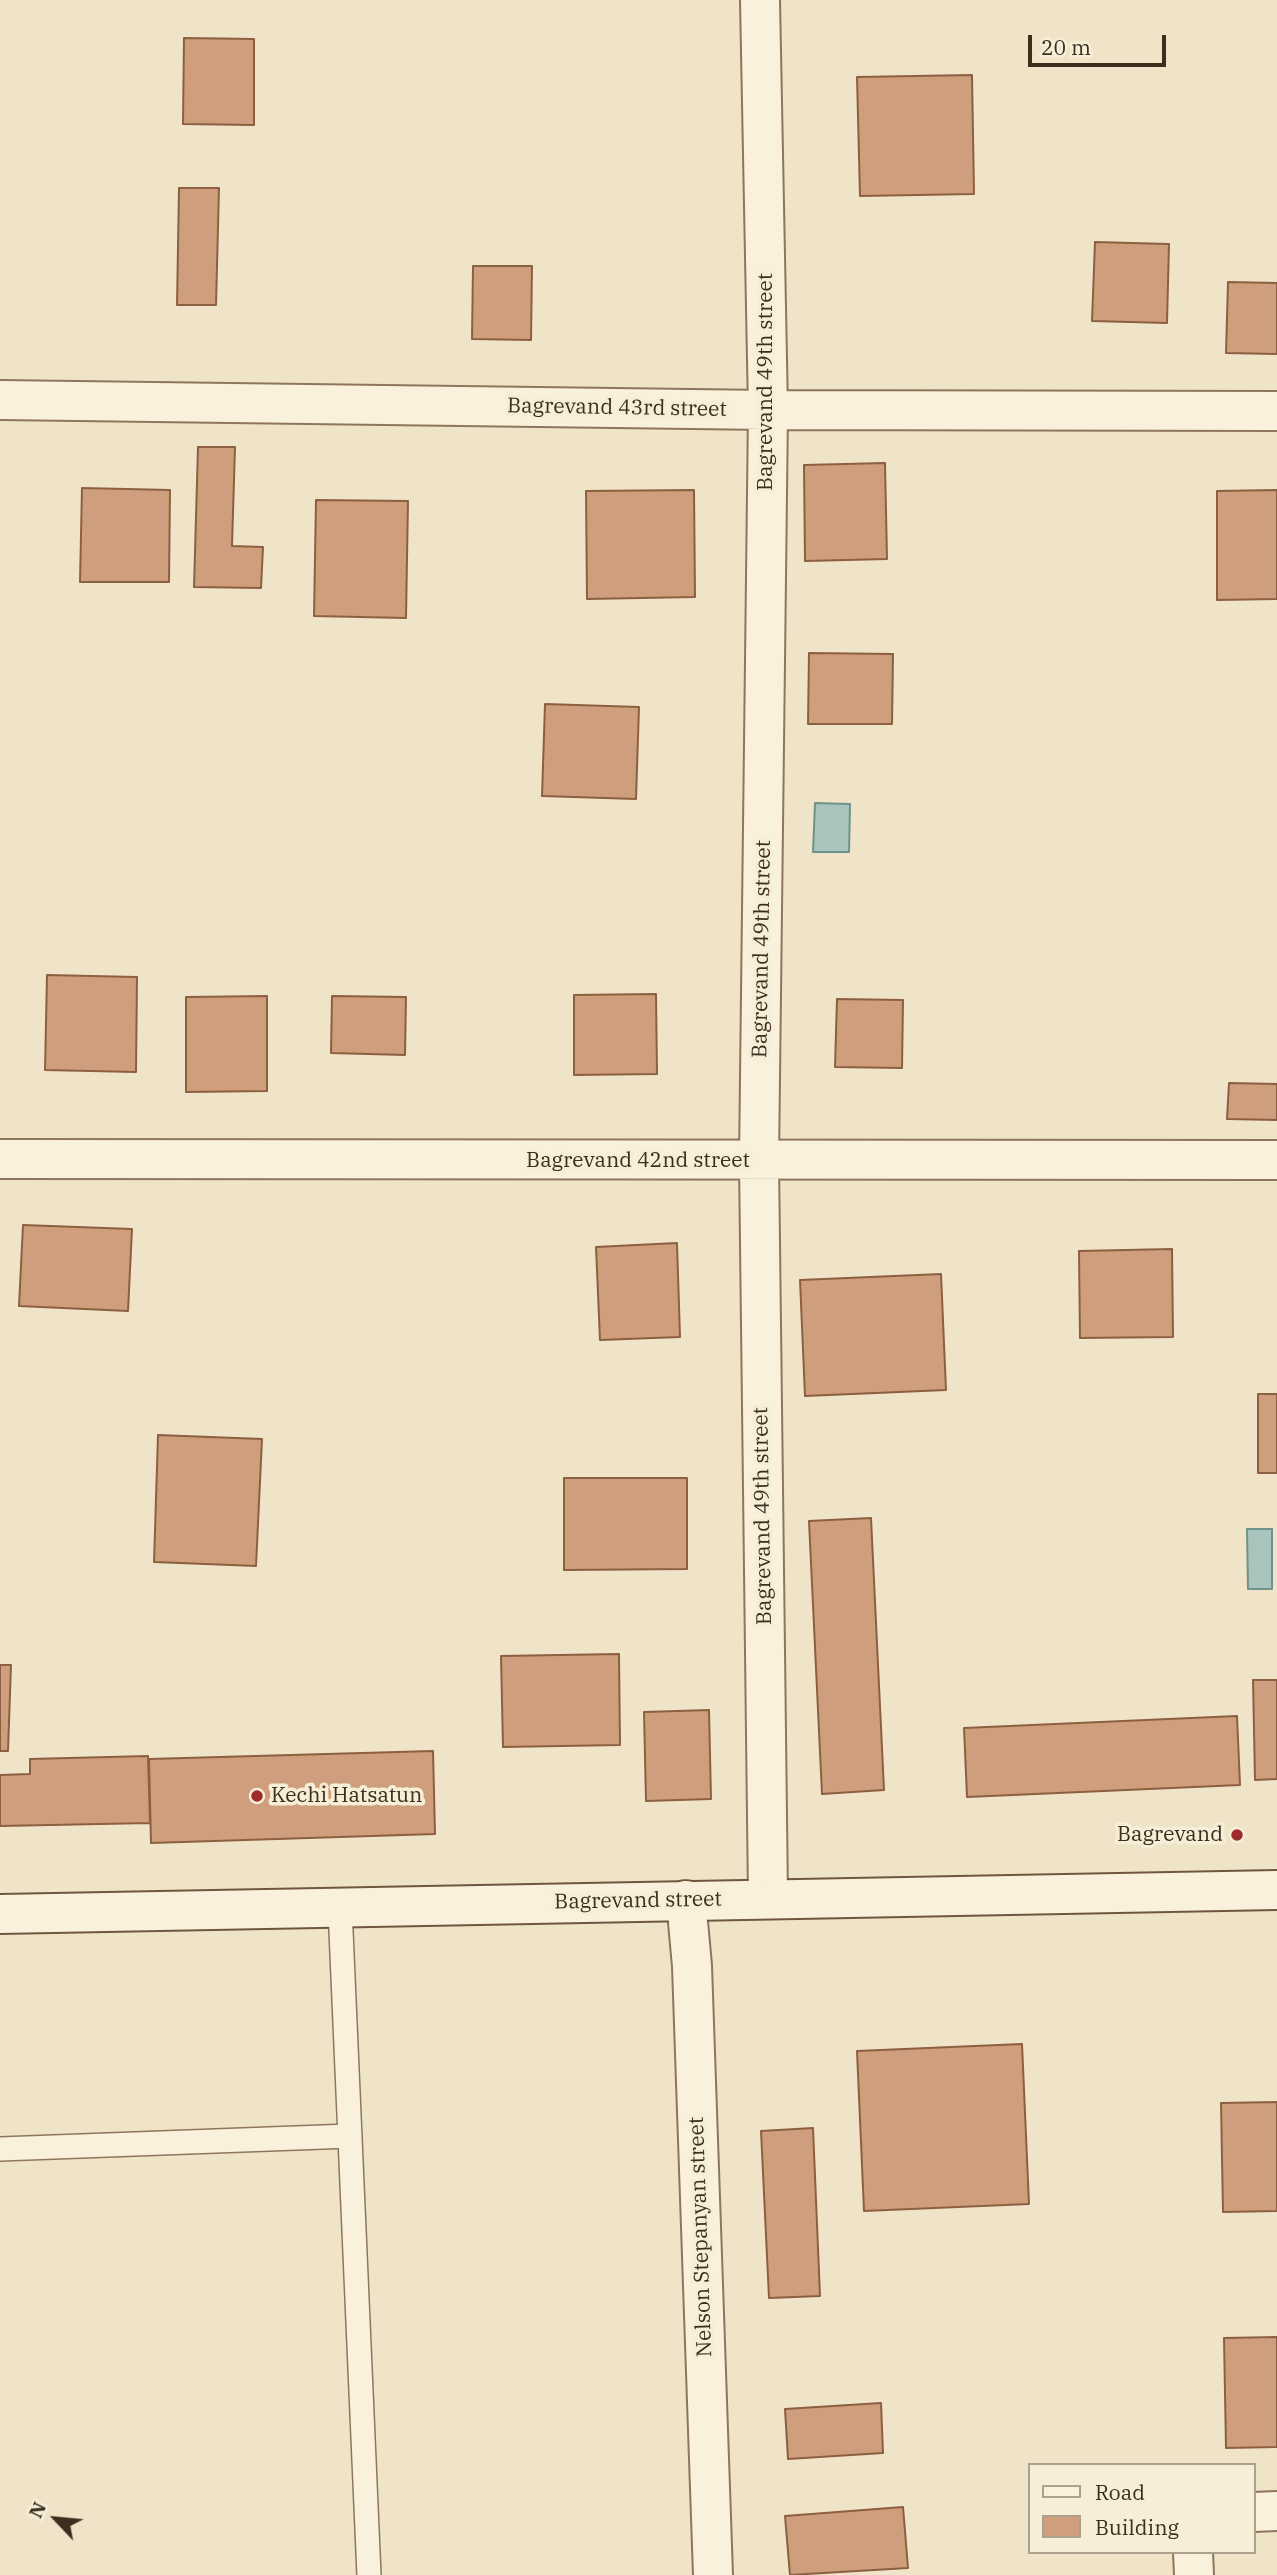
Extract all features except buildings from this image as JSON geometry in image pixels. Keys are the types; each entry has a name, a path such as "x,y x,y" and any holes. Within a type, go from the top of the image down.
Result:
{"street":[{"name":"Bagrevand 49th street","path":"760,0 768,410 759,1161 768,1897"},
{"name":"Bagrevand 43rd street","path":"0,400 768,410 1277,411"},
{"name":"Bagrevand 42nd street","path":"0,1159 1277,1160"},
{"name":"Bagrevand street","path":"0,1914 768,1897 1277,1890"},
{"name":"Nelson Stepanyan street","path":"686,1900 692,1966 713,2575"},
{"path":"1256,2512 1277,2511"},
{"path":"1193,2554 1194,2575"}],"lane":[{"path":"340,1908 369,2575"},
{"path":"0,2149 350,2136"}],"water":[{"path":"815,803 850,804 849,852 813,852"},
{"path":"1247,1529 1272,1529 1272,1589 1248,1589"}],"place":[{"name":"Kechi Hatsatun","path":"257,1796"},
{"name":"Bagrevand","path":"1237,1835"}]}
